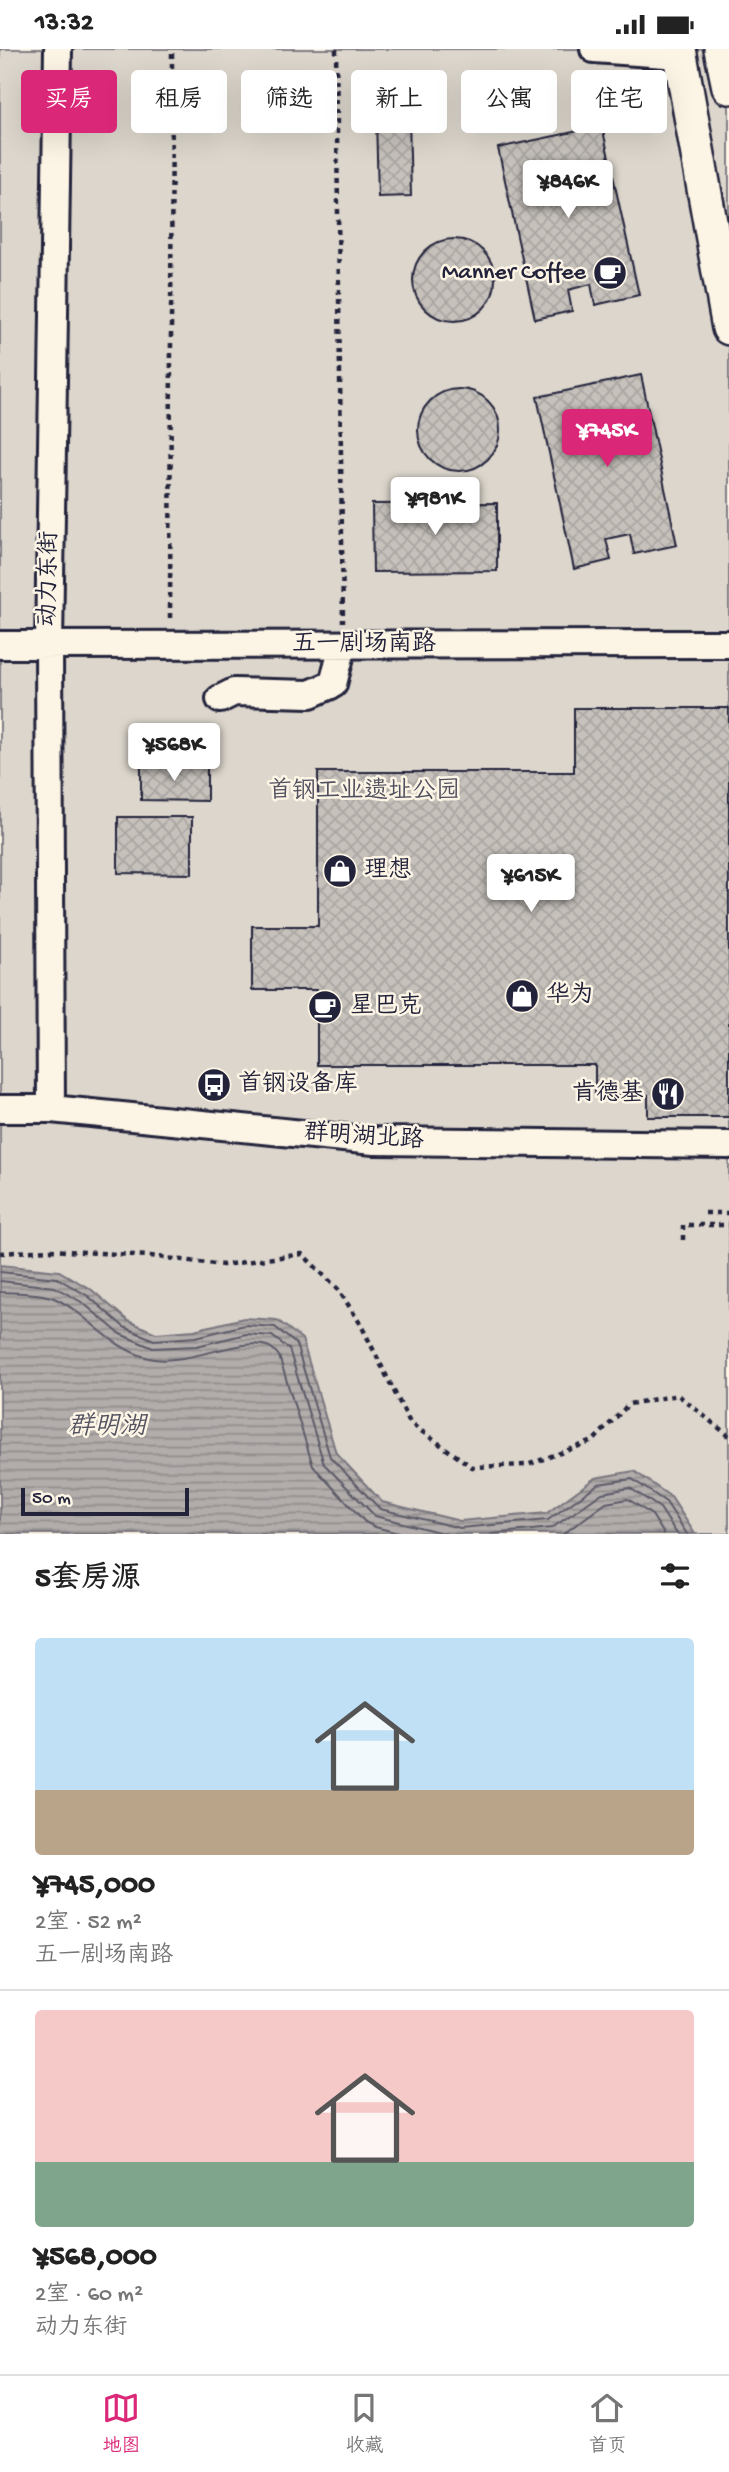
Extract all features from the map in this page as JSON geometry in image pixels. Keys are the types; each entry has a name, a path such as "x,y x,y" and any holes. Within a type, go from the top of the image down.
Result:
{"main road":[{"path":"721,49 729,87"},
{"path":"680,52 729,328"}],"street":[{"name":"动力东街","path":"51,1109 49,645 58,49"},
{"path":"594,49 680,52"},
{"name":"五一剧场南路","path":"0,645 729,644"},
{"path":"220,699 234,692 310,694 333,684 343,645"},
{"name":"群明湖北路","path":"0,1109 51,1109 374,1141 729,1145"}],"path":[{"path":"170,618 172,53 175,49"},
{"path":"336,49 343,645"},
{"path":"705,1213 729,1213"},
{"path":"683,1240 683,1225 729,1225"},
{"path":"0,1253 50,1250 223,1265 302,1254 338,1289 360,1323 410,1423 472,1467 527,1465 593,1441 629,1404 678,1395 729,1436"}],"green space":[{"name":"首钢工业遗址公园","path":"0,49 729,49 729,1534 0,1534"}],"water":[{"name":"群明湖","path":"0,1265 59,1271 92,1290 128,1321 156,1333 194,1330 244,1318 277,1320 302,1339 336,1453 382,1502 460,1521 547,1513 595,1478 634,1471 671,1497 695,1534 0,1534"}],"building":[{"path":"376,133 409,133 411,196 378,197"},
{"path":"571,133 604,133 639,295 595,305 591,284 568,290 572,311 535,319 498,148"},
{"path":"446,239 462,239 477,246 488,257 495,272 492,296 483,309 462,321 446,321 431,314 420,303 413,288 413,272 420,257 431,246"},
{"path":"641,375 677,545 634,554 630,534 606,539 611,560 574,569 537,397"},
{"path":"459,389 475,392 488,401 497,414 500,430 497,446 488,459 475,468 459,471 443,468 430,459 421,446 418,430 421,414 430,401 443,392"},
{"path":"497,503 497,571 373,572 372,504"},
{"path":"574,708 729,708 729,1117 648,1117 648,1095 595,1095 595,1065 317,1065 317,990 252,990 252,926 318,926 318,772 574,772"},
{"path":"141,764 207,765 207,801 141,800"},
{"path":"118,817 192,817 192,874 118,873"}],"place":[{"name":"Manner Coffee","path":"610,273"},
{"name":"理想","path":"340,871"},
{"name":"华为","path":"522,996"},
{"name":"星巴克","path":"325,1007"},
{"name":"首钢设备库","path":"214,1085"},
{"name":"肯德基","path":"668,1094"}]}
